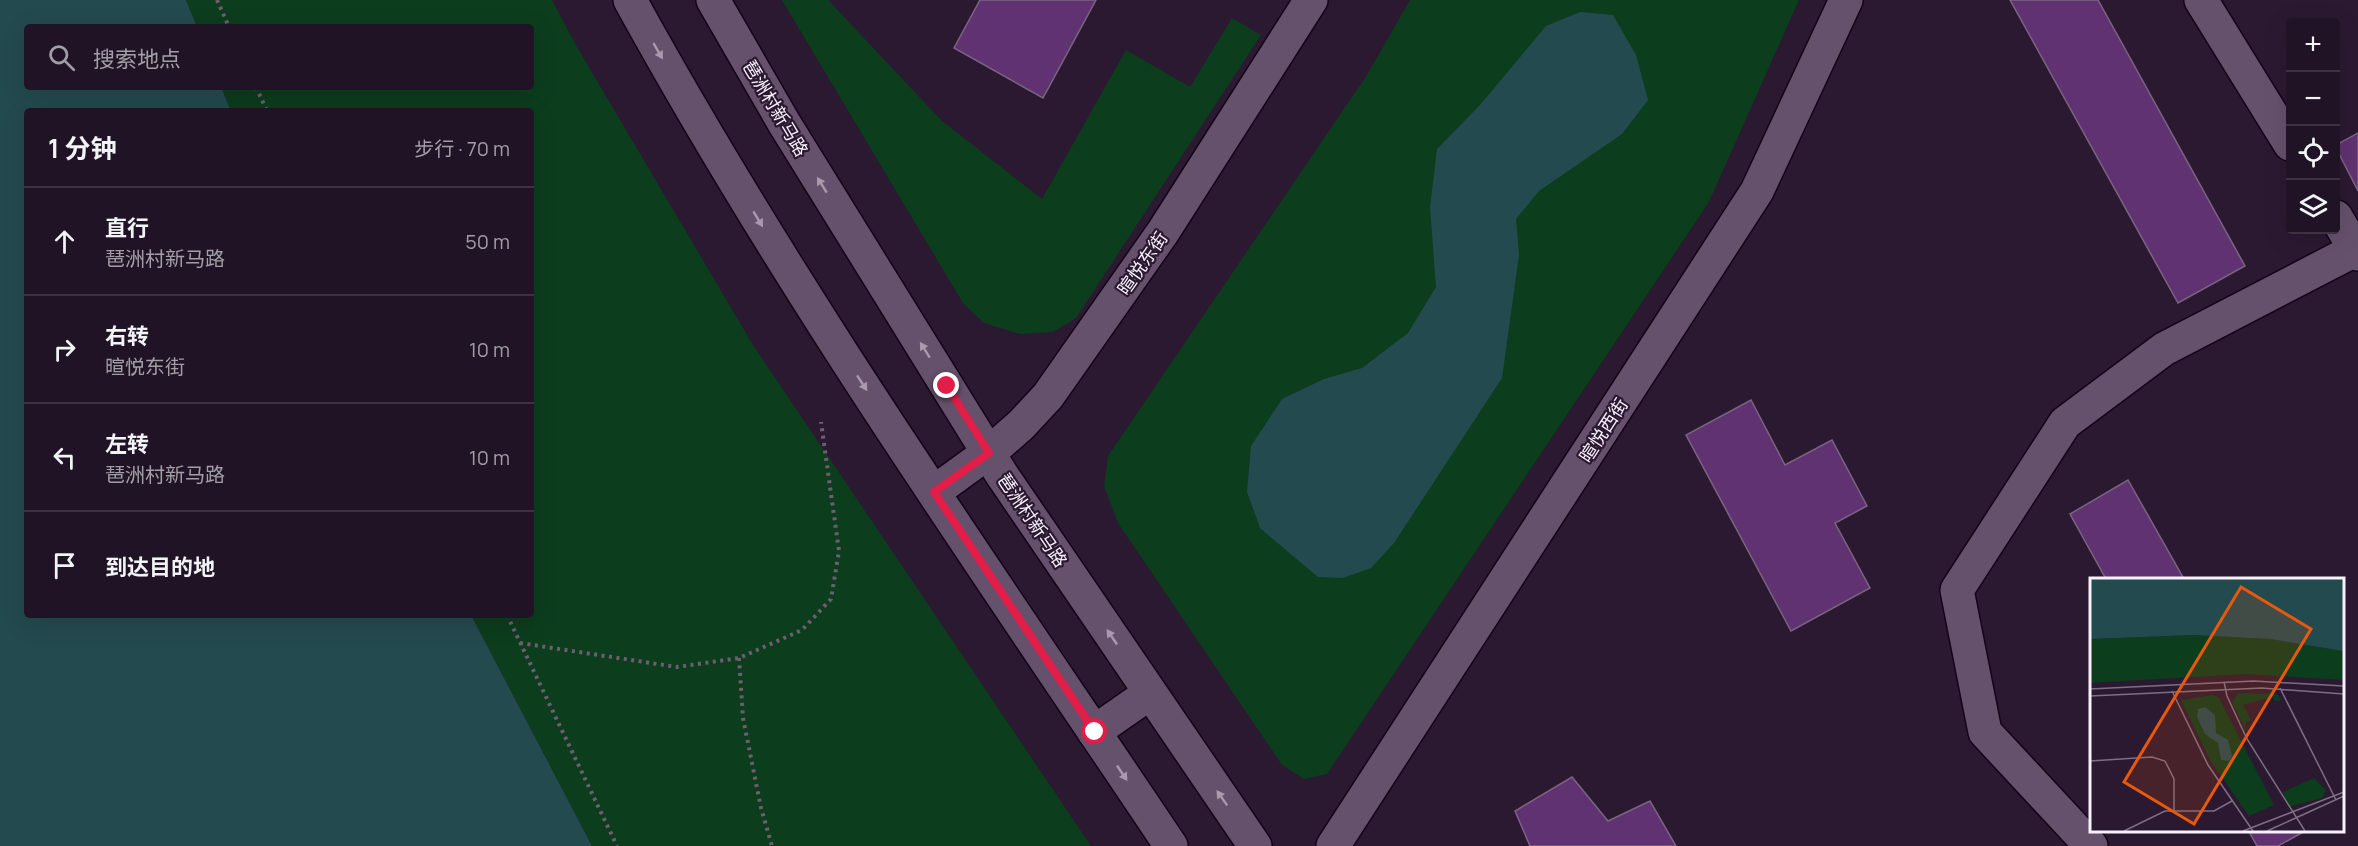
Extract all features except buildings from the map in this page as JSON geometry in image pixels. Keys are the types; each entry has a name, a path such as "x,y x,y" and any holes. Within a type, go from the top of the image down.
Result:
{"street":[{"path":"630,0 699,122 775,247 934,492 1171,846"},
{"name":"琶洲村新马路","path":"713,0 784,123 989,453 1255,846"},
{"name":"暄悦东街","path":"934,492 989,453 1022,425 1054,386 1163,232 1311,0"},
{"name":"暄悦西街","path":"1334,846 1757,191 1846,0"},
{"path":"2201,0 2286,138"},
{"path":"2091,846 1985,732 1957,590 2066,423 2164,349 2357,252 2340,224"},
{"path":"1095,732 1150,693"}],"path":[{"path":"217,0 228,24"},
{"path":"257,90 266,108"},
{"path":"520,643 677,667 739,658 802,630 831,599 839,551 821,422"},
{"path":"508,618 617,846"},
{"path":"739,658 743,718 761,808 772,846"}],"green space":[{"path":"186,0 552,0 577,47 753,345 1091,846 592,846 473,618 534,618 534,108 230,108 222,90 534,90 534,24 196,24"},
{"path":"782,0 828,0 941,120 1042,199 1126,50 1190,87 1232,18 1261,35 1076,318 1053,332 1020,334 984,323 963,303"},
{"path":"1410,0 1799,0 1709,202 1327,774 1304,779 1282,765 1118,523 1104,486 1108,456 1367,75"}],"shaded area":[{"path":"0,0 186,0 196,24 24,24 24,90 222,90 230,108 24,108 24,618 473,618 592,846 0,846"},
{"path":"1580,12 1613,15 1636,55 1648,100 1622,134 1539,191 1516,219 1519,255 1502,378 1394,543 1371,568 1343,578 1318,577 1260,528 1247,492 1251,446 1282,399 1324,379 1362,368 1408,333 1436,287 1430,207 1437,149 1480,105 1546,26"}],"route":[{"path":"947,386 989,453 934,492 1095,732"}]}
